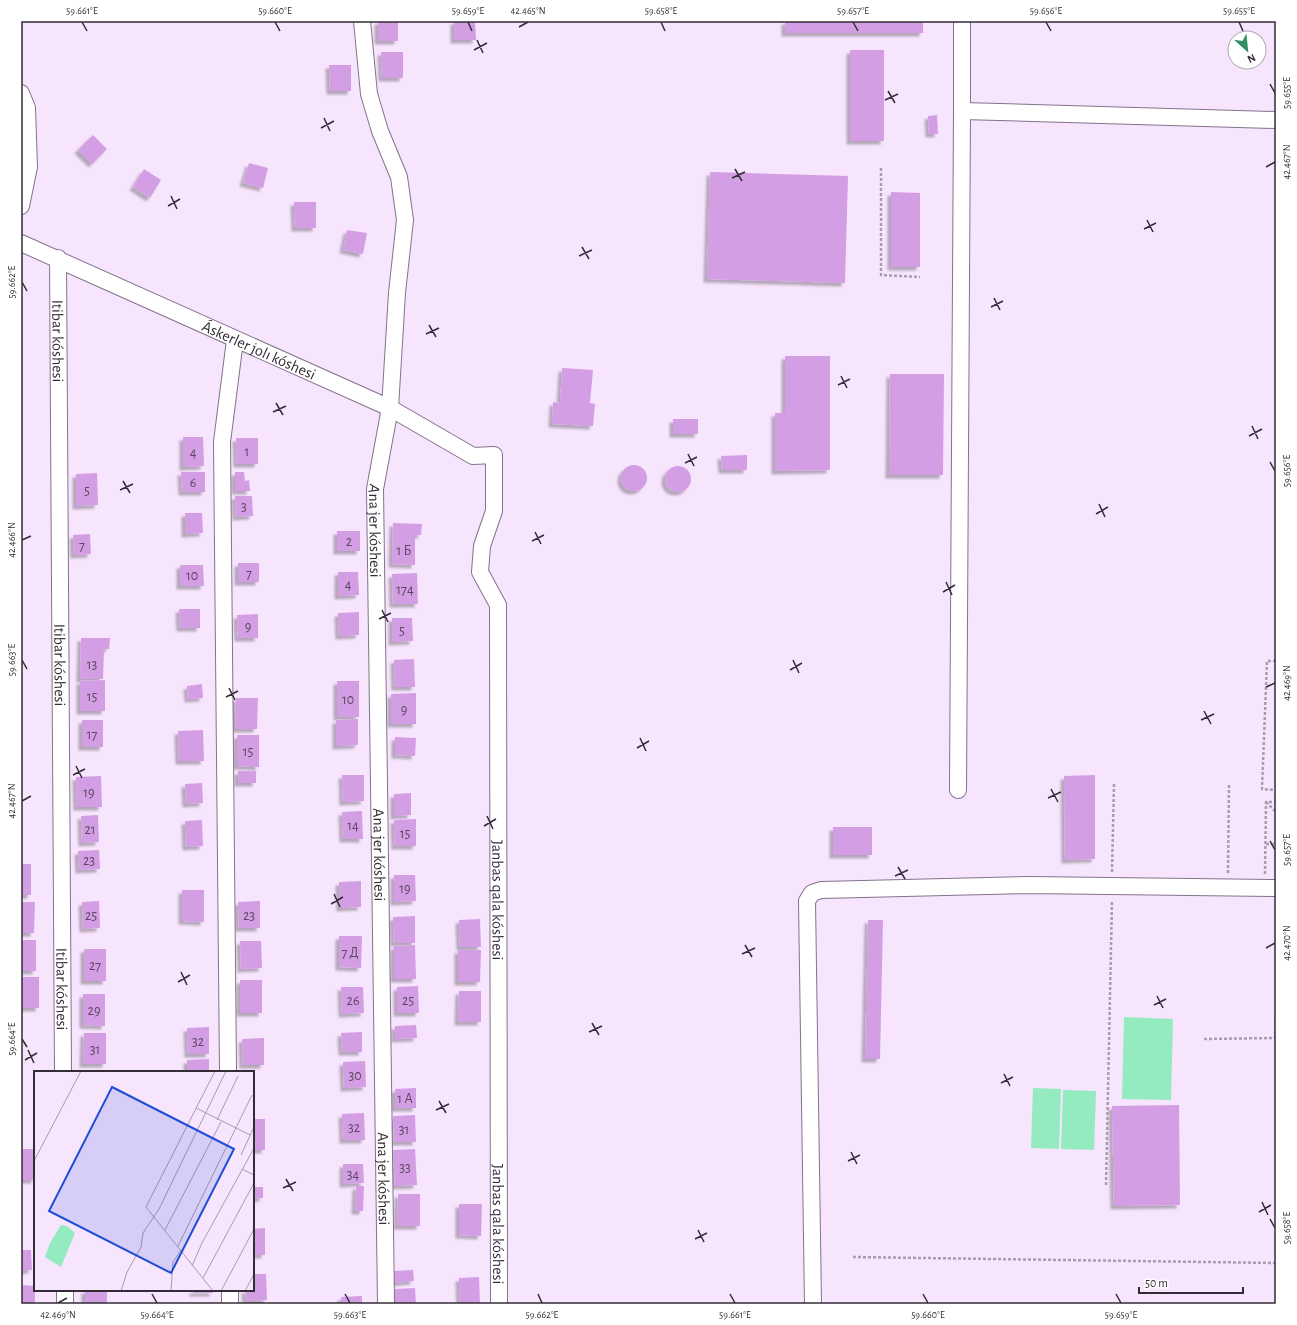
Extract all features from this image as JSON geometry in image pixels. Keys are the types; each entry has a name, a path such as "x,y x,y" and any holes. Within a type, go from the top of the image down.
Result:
{"street":[{"name":"Ana jer kóshesi","path":"362,21 369,94 380,131 399,178 405,220 396,292 390,408 375,489 386,1304"},
{"path":"958,790 962,21"},
{"path":"21,93 27,108 29,167 21,206"},
{"path":"962,111 1276,120"},
{"name":"Áskerler jolı kóshesi","path":"21,243 58,258 235,340 390,408 473,456 494,455"},
{"name":"Itibar kóshesi","path":"58,258 63,1071"},
{"path":"228,1071 222,442 235,340"},
{"name":"Janbas qala kóshesi","path":"494,455 494,511 482,546 480,572 498,605 499,1304"},
{"path":"813,1304 806,901 812,893 821,890 1028,885 1270,888"},
{"path":"65,1291 65,1304"},
{"path":"230,1291 230,1304"}],"path":[{"path":"881,168 881,275 920,277"},
{"path":"1276,661 1267,661 1262,790 1276,790"},
{"path":"1106,1185 1114,784"},
{"path":"1228,888 1230,785"},
{"path":"1266,802 1276,802"},
{"path":"1266,802 1276,812"},
{"path":"1266,802 1266,844 1270,888"},
{"path":"1266,844 1276,844"},
{"path":"1204,1040 1275,1038 1276,1006"},
{"path":"853,1257 1276,1263"}],"green space":[{"path":"1124,1017 1173,1019 1171,1100 1122,1099"},
{"path":"1033,1088 1061,1089 1059,1149 1031,1148"},
{"path":"1063,1090 1096,1091 1094,1150 1061,1149"}],"building":[{"path":"378,21 398,21 398,41 378,41"},
{"path":"454,21 475,21 476,40 454,40"},
{"path":"785,21 923,21 923,33 785,33"},
{"path":"850,50 884,50 884,141 850,141"},
{"path":"381,52 403,52 403,78 382,78"},
{"path":"329,65 351,65 351,91 330,91"},
{"path":"937,115 938,134 929,134 928,116"},
{"path":"93,135 107,149 92,164 78,150"},
{"path":"249,163 268,168 263,188 243,183"},
{"path":"144,169 161,180 150,198 133,187"},
{"path":"710,172 848,176 845,283 707,279"},
{"path":"891,192 920,193 920,267 891,267"},
{"path":"294,202 316,202 316,228 295,228"},
{"path":"347,230 367,233 363,254 343,250"},
{"path":"785,356 830,356 830,470 775,471 775,413 785,413"},
{"path":"562,368 593,370 590,403 595,404 593,426 552,424 553,402 560,403"},
{"path":"890,374 944,374 943,475 889,475"},
{"path":"673,419 698,419 698,434 673,434"},
{"path":"183,437 203,437 204,466 183,467"},
{"path":"236,438 258,438 258,464 237,464"},
{"path":"747,455 747,470 722,470 721,456"},
{"path":"634,465 643,469 647,478 643,487 634,491 625,487 621,478 625,469"},
{"path":"678,466 687,470 691,479 687,488 678,492 669,488 665,479 669,470"},
{"path":"181,472 205,472 205,492 182,492"},
{"path":"235,472 244,472 245,481 249,480 250,491 235,491"},
{"path":"97,473 98,505 76,506 76,474"},
{"path":"235,496 252,496 253,516 236,517"},
{"path":"185,513 202,513 203,533 185,534"},
{"path":"393,523 422,524 421,535 415,535 415,565 392,564"},
{"path":"337,531 360,531 360,551 337,551"},
{"path":"90,534 91,554 74,555 73,535"},
{"path":"238,563 259,563 259,582 238,582"},
{"path":"180,565 203,565 204,586 180,586"},
{"path":"338,572 358,572 359,595 338,596"},
{"path":"417,573 418,604 393,604 392,574"},
{"path":"179,609 200,609 200,628 180,628"},
{"path":"359,612 359,635 339,636 338,613"},
{"path":"258,614 258,638 238,638 237,615"},
{"path":"392,618 412,618 413,641 392,642"},
{"path":"81,638 110,638 109,649 104,649 103,679 80,679"},
{"path":"414,659 415,687 395,687 394,660"},
{"path":"105,680 105,711 80,711 80,681"},
{"path":"337,681 359,681 359,717 337,717"},
{"path":"202,684 203,698 188,699 187,686"},
{"path":"416,693 416,724 391,724 391,694"},
{"path":"236,698 258,698 257,729 235,729"},
{"path":"358,719 358,745 336,746 336,720"},
{"path":"82,720 103,720 103,747 82,747"},
{"path":"203,730 204,761 179,761 178,731"},
{"path":"237,735 259,735 259,767 237,766"},
{"path":"395,737 416,738 415,756 395,755"},
{"path":"238,771 256,771 256,783 238,783"},
{"path":"342,775 364,775 364,801 343,802"},
{"path":"1095,775 1095,859 1065,860 1064,776"},
{"path":"101,776 102,807 77,807 76,777"},
{"path":"202,783 203,803 186,804 185,784"},
{"path":"411,793 411,815 394,816 394,794"},
{"path":"362,811 363,839 343,839 342,812"},
{"path":"98,815 99,842 82,843 81,816"},
{"path":"416,819 416,846 395,846 394,820"},
{"path":"202,820 203,846 186,847 185,821"},
{"path":"833,827 872,827 872,855 833,855"},
{"path":"99,850 100,869 79,870 78,851"},
{"path":"21,864 31,864 31,895 21,895"},
{"path":"394,875 415,875 416,901 394,902"},
{"path":"361,881 361,907 340,908 339,882"},
{"path":"182,890 204,890 204,922 182,921"},
{"path":"99,901 100,928 83,929 82,902"},
{"path":"260,901 260,928 239,928 238,902"},
{"path":"21,902 35,902 34,933 21,933"},
{"path":"415,916 415,943 394,943 393,917"},
{"path":"480,919 481,947 460,947 459,920"},
{"path":"868,920 883,920 880,1059 865,1059"},
{"path":"339,936 362,936 361,968 339,967"},
{"path":"21,940 36,940 36,971 21,971"},
{"path":"240,941 261,941 262,968 241,969"},
{"path":"415,945 416,979 394,979 394,946"},
{"path":"84,949 106,949 106,981 84,981"},
{"path":"458,950 481,950 480,982 458,982"},
{"path":"21,977 39,977 39,1008 21,1008"},
{"path":"240,980 262,980 262,1013 240,1013"},
{"path":"418,986 419,1013 397,1013 397,987"},
{"path":"341,987 363,987 364,1013 342,1014"},
{"path":"459,991 481,991 481,1022 458,1022"},
{"path":"83,994 105,994 105,1026 83,1025"},
{"path":"416,1025 417,1038 395,1039 395,1026"},
{"path":"209,1027 209,1054 188,1054 187,1028"},
{"path":"362,1032 362,1052 342,1052 341,1033"},
{"path":"84,1033 106,1033 106,1064 83,1064"},
{"path":"264,1038 264,1065 243,1065 242,1039"},
{"path":"209,1059 209,1071 187,1071 187,1060"},
{"path":"365,1061 366,1087 344,1088 343,1062"},
{"path":"416,1088 416,1108 395,1108 395,1089"},
{"path":"1179,1105 1180,1205 1114,1206 1112,1106"},
{"path":"364,1113 365,1140 343,1140 342,1114"},
{"path":"415,1115 416,1142 394,1142 393,1116"},
{"path":"254,1119 265,1119 265,1150 254,1150"},
{"path":"21,1149 34,1149 34,1180 21,1180"},
{"path":"415,1149 417,1185 395,1186 393,1150"},
{"path":"343,1164 363,1164 364,1183 343,1184"},
{"path":"356,1186 364,1186 363,1211 355,1211"},
{"path":"254,1187 263,1187 263,1198 254,1199"},
{"path":"398,1194 420,1194 420,1226 397,1226"},
{"path":"459,1204 482,1204 481,1236 459,1235"},
{"path":"265,1228 265,1255 254,1255 254,1229"},
{"path":"21,1250 31,1250 32,1270 21,1271"},
{"path":"413,1270 414,1281 393,1283 392,1271"},
{"path":"254,1274 266,1274 267,1300 246,1301 245,1291 254,1291"},
{"path":"479,1277 480,1304 460,1304 459,1278"},
{"path":"21,1285 34,1286 35,1304 21,1304"},
{"path":"415,1288 416,1304 395,1304 395,1289"},
{"path":"85,1291 107,1291 107,1304 85,1304"},
{"path":"193,1291 213,1291 213,1293 193,1293"},
{"path":"362,1296 362,1304 341,1304 341,1297"}]}
